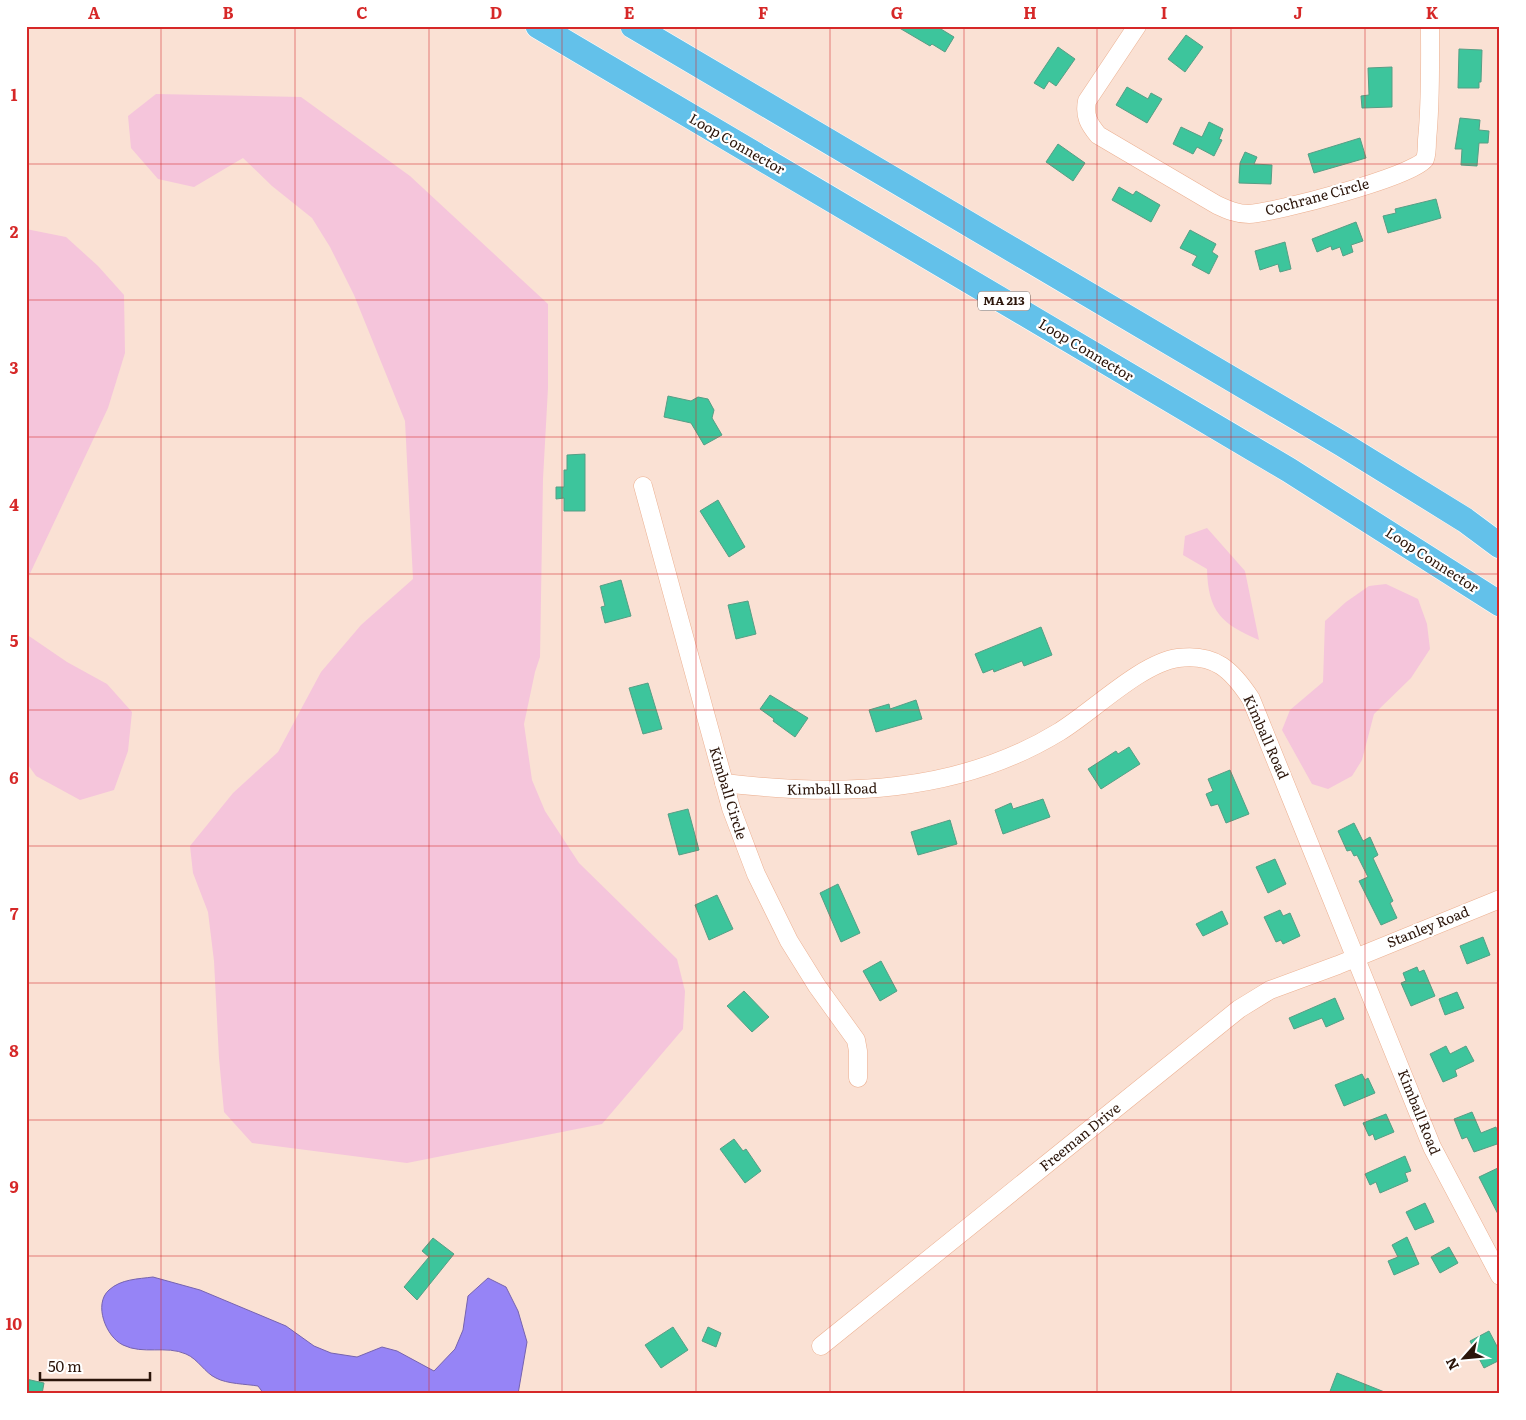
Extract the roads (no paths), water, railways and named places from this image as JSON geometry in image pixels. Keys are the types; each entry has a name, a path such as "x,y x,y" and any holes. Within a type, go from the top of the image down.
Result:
{"highway":[{"name":"Loop Connector","path":"538,26 1289,470 1500,604"},
{"path":"633,26 1334,439 1465,520 1500,546"}],"street":[{"name":"Cochrane Circle","path":"1137,26 1087,101 1085,112 1089,123 1098,135 1217,205 1234,213 1250,214 1317,200 1403,173 1420,164 1425,158 1429,125 1430,26"},
{"name":"Kimball Circle","path":"643,486 741,839 771,906 817,986 856,1040 858,1078"},
{"name":"Kimball Road","path":"724,783 799,791 848,792 886,788 962,773 998,761 1059,732 1155,666 1176,658 1194,656 1211,660 1227,668 1239,680 1251,700 1432,1147 1500,1276"},
{"name":"Stanley Road","path":"1356,957 1500,899"},
{"name":"Freeman Drive","path":"821,1346 1239,1009 1270,990 1356,957"}]}
